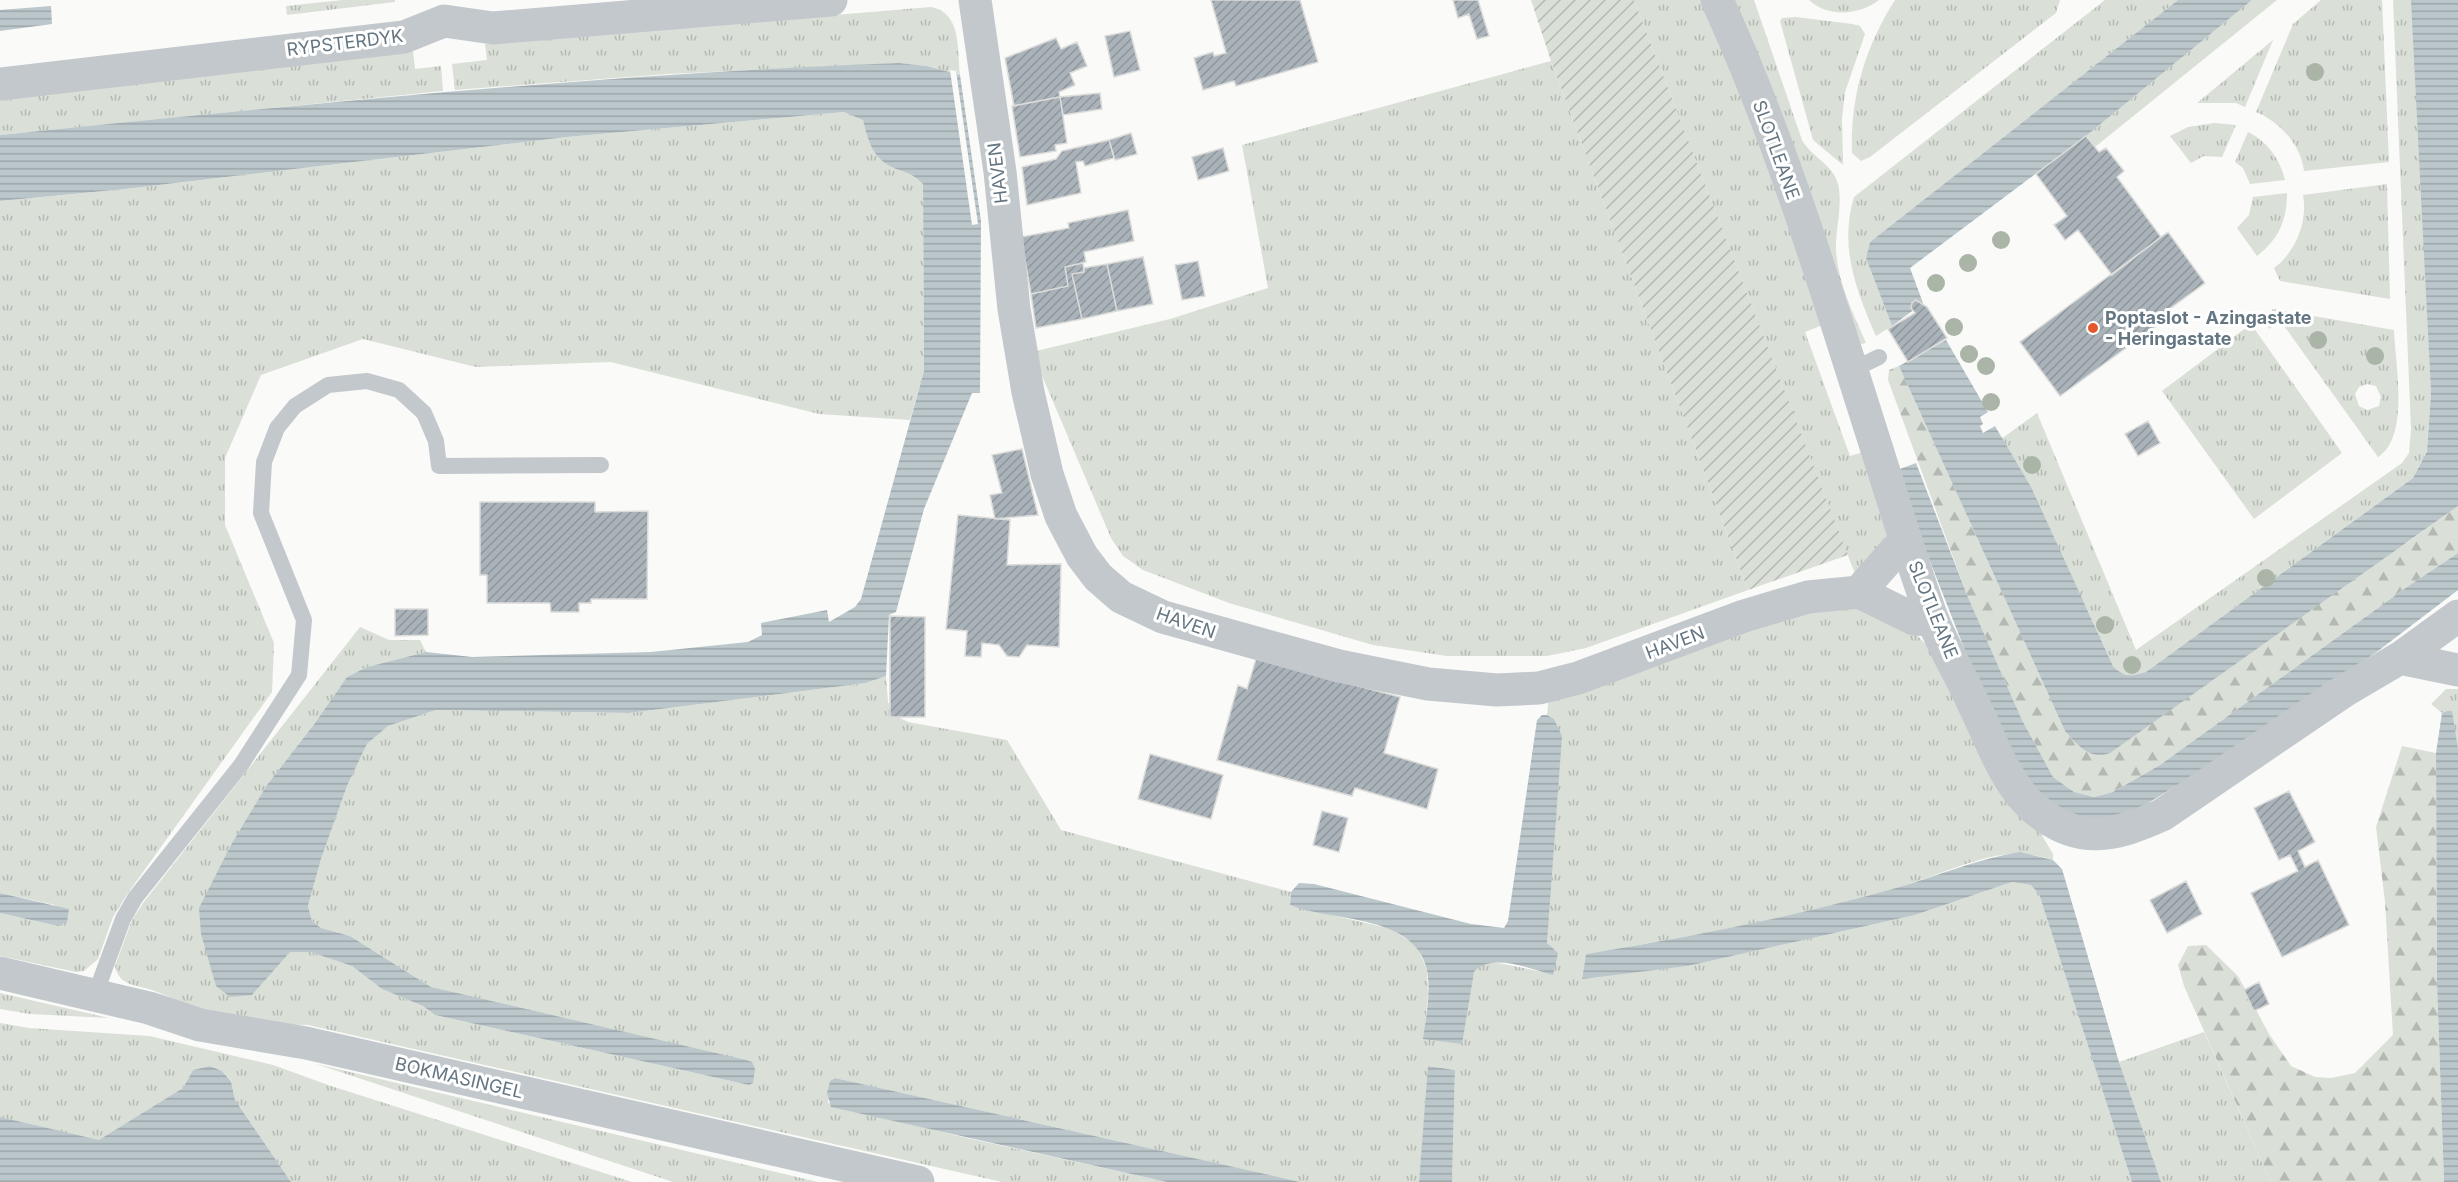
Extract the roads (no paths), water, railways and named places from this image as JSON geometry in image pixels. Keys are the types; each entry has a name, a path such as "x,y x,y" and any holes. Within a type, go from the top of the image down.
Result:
{"street":[{"name":"RYPSTERDYK","path":"0,84 404,37 443,10 493,28 831,0"},
{"name":"HAVEN","path":"975,0 1000,172 1014,309 1028,392 1047,474 1061,516 1082,555 1098,577 1121,597 1163,617 1339,666 1428,684 1497,690 1539,688 1626,662 1744,616 1808,597 1859,592"},
{"name":"SLOTLEANE","path":"1717,0 1783,168 1866,364 1908,544 1933,620 2014,785 2034,809 2058,824 2081,833 2104,836 2134,828 2162,815 2344,691 2400,658 2458,616"},
{"path":"1908,544 1896,550 1859,592 1914,619 1933,620"},
{"path":"2400,658 2458,670"},
{"name":"BOKMASINGEL","path":"0,973 149,1008 200,1025 306,1043 918,1182"}],"lane":[{"path":"95,995 116,936 135,898 241,765 299,675 304,620 261,513 264,462 277,428 294,406 328,385 367,381 399,390 424,413 436,441 439,466 601,465"}],"place":[{"name":"Poptaslot - Azingastate - Heringastate","path":"2093,328"}]}
